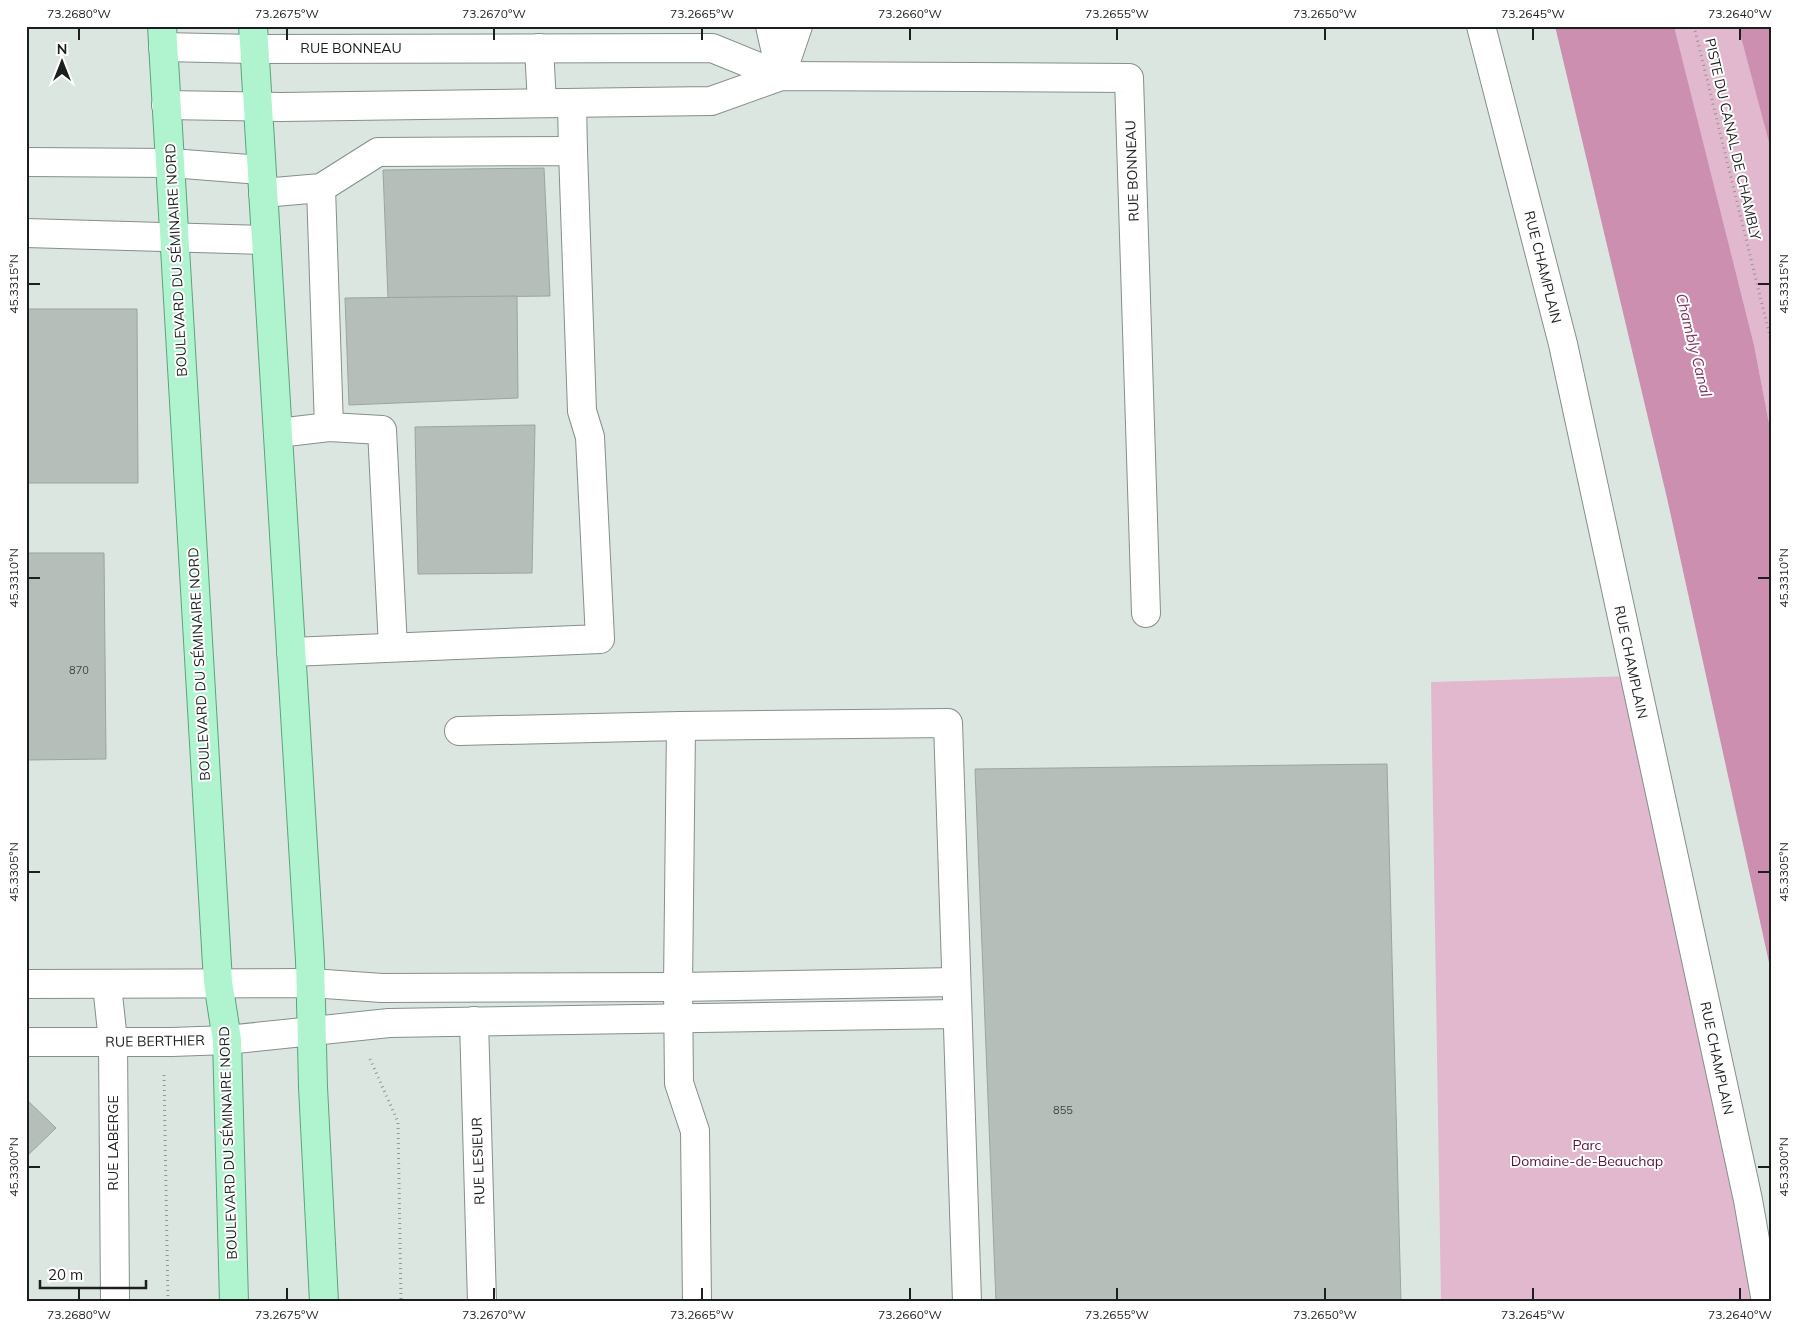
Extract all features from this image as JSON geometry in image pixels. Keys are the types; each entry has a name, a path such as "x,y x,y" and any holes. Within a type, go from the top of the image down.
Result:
{"main road":[{"name":"BOULEVARD DU SÉMINAIRE NORD","path":"162,36 218,982 227,1040 234,1302"},
{"path":"253,37 311,983 313,1087 324,1302"}],"street":[{"path":"770,26 781,76"},
{"path":"781,76 798,26"},
{"name":"RUE CHAMPLAIN","path":"1481,26 1563,344 1744,1181 1766,1302"},
{"name":"RUE BONNEAU","path":"162,36 253,37 539,48 712,48 781,76"},
{"path":"539,48 542,103"},
{"name":"RUE BONNEAU","path":"166,105 258,107 711,101 781,76 1129,78 1146,613"},
{"path":"291,652 600,639 590,437 582,411 572,103"},
{"path":"26,162 171,163 262,182 321,188 378,152 573,151"},
{"path":"321,188 330,427"},
{"path":"26,233 266,240"},
{"path":"278,433 330,427 382,430 393,647"},
{"path":"460,731 948,723 967,1302"},
{"path":"681,726 678,987 679,1083 695,1132 698,1302"},
{"path":"26,984 311,983 382,988 678,987 956,982"},
{"name":"RUE LABERGE","path":"107,985 113,1041 115,1302"},
{"name":"RUE BERTHIER","path":"26,1042 227,1040 389,1022 957,1014"},
{"name":"RUE LESIEUR","path":"474,1021 482,1302"}],"path":[{"name":"PISTE DU CANAL DE CHAMBLY","path":"1694,26 1772,345"},
{"path":"371,1060 398,1122 401,1302"},
{"path":"164,1074 168,1302"}],"green space":[{"path":"1674,26 1738,26 1772,151 1772,439 1754,345"},
{"name":"Parc Domaine-de-Beauchap","path":"1634,676 1766,1302 1441,1302 1431,682"}],"water":[{"name":"Chambly Canal","path":"1555,26 1674,26 1754,345 1772,439 1772,976 1667,498"},
{"path":"1738,26 1772,26 1772,151 1769,142"}],"building":[{"path":"544,168 550,296 388,298 383,170"},
{"path":"517,296 518,398 349,405 345,298"},
{"path":"26,309 137,309 138,483 26,483"},
{"path":"535,425 532,573 418,574 415,427"},
{"path":"26,553 104,553 106,759 26,760"},
{"path":"1387,764 1401,1302 996,1302 975,769"},
{"path":"26,1099 56,1128 26,1157"}]}
